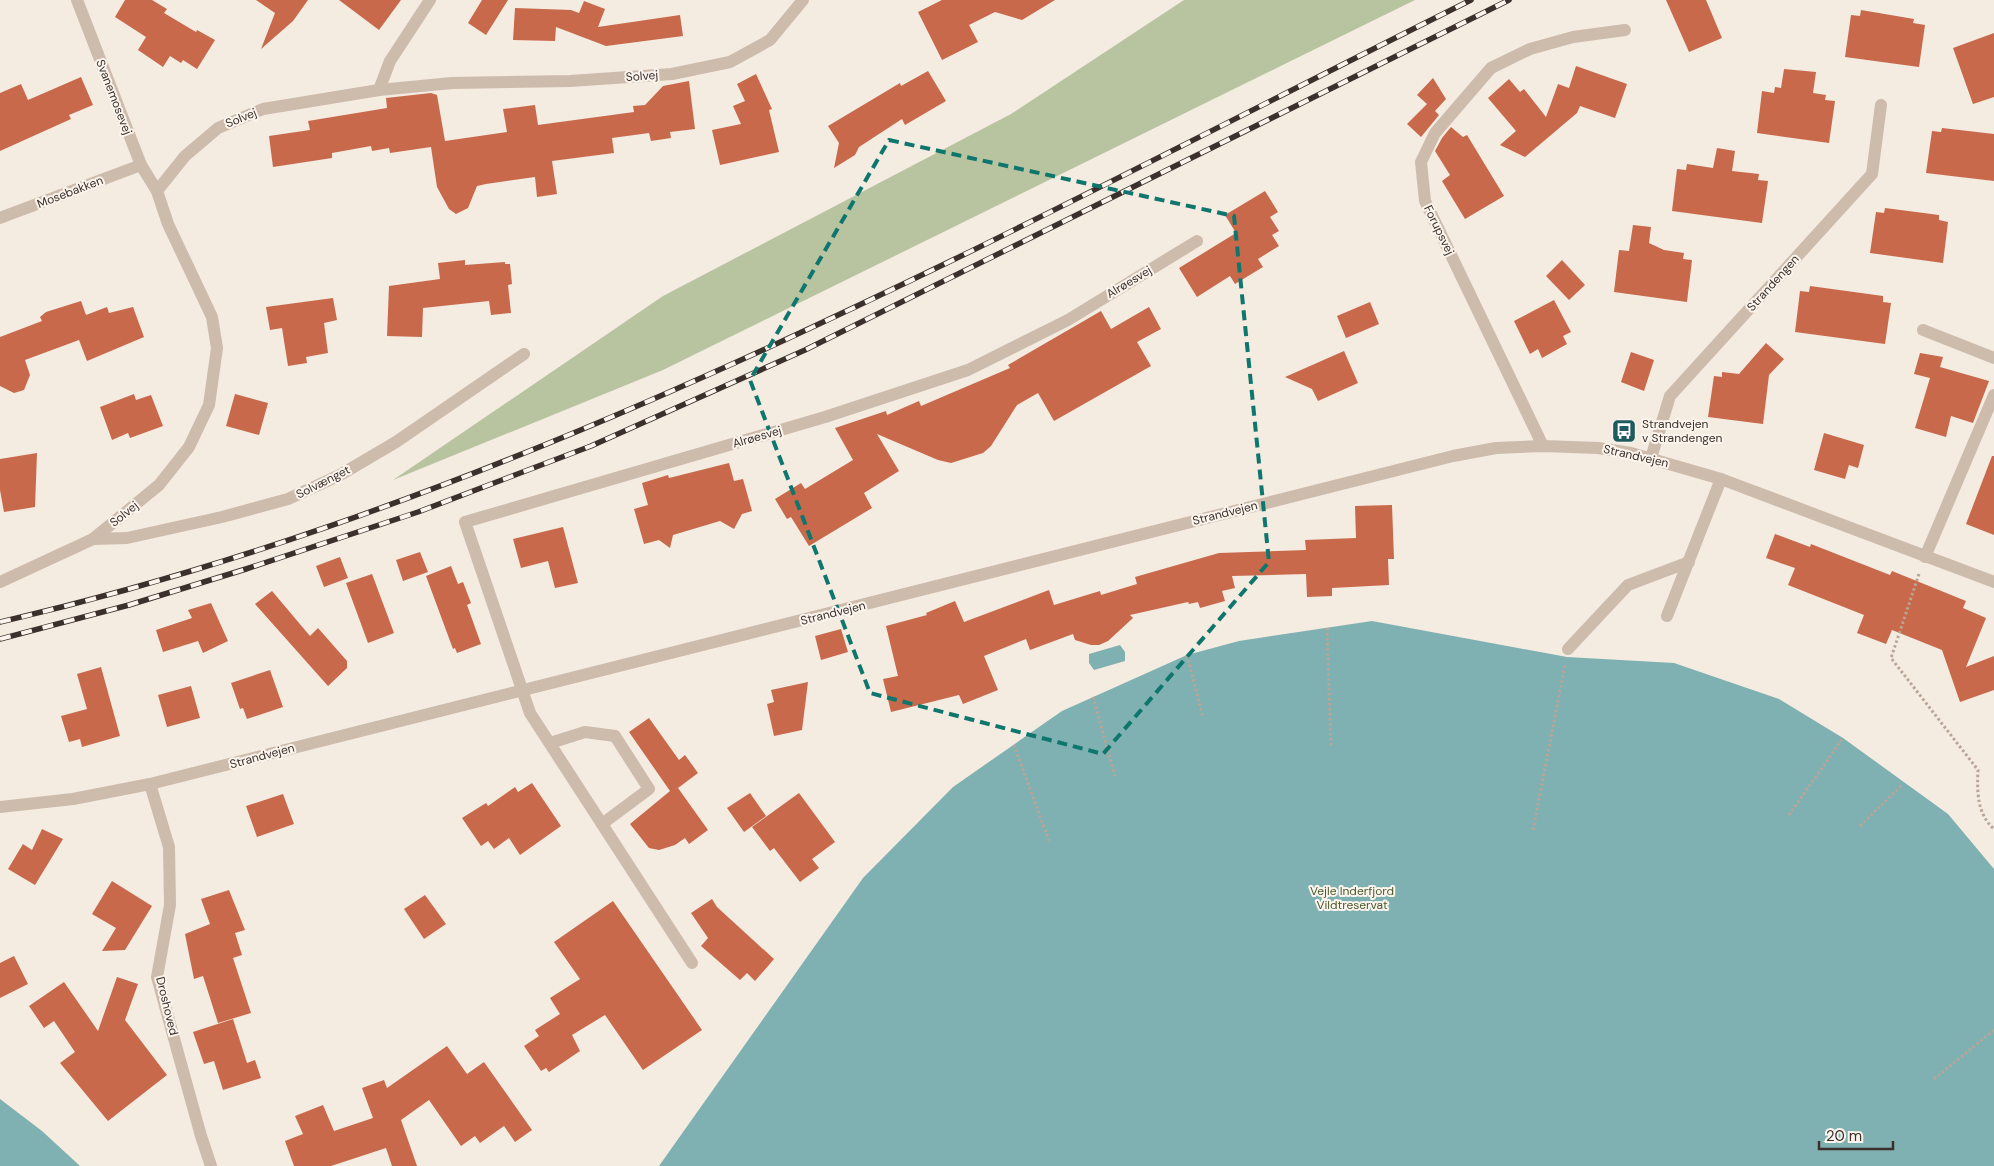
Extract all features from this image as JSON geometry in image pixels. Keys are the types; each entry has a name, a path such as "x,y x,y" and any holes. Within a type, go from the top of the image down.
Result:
{"street":[{"name":"Svanemosevej","path":"77,0 141,165 157,192"},
{"path":"379,90 390,61 430,0"},
{"name":"Solvej","path":"0,582 93,539 159,485 190,447 208,405 217,348 212,317 168,224 157,192 185,156 218,128 263,110 379,90 452,83 570,82 663,75 730,62 770,40 803,0"},
{"name":"Forupsvej","path":"1543,446 1425,201 1421,162 1436,133 1491,68 1530,49 1573,36 1625,30"},
{"name":"Strandengen","path":"1651,458 1670,396 1872,174 1881,105"},
{"name":"Mosebakken","path":"0,218 141,165"},
{"name":"Alrøesvej","path":"521,692 465,522 825,417 968,370 1068,320 1196,241"},
{"path":"1923,330 1994,358"},
{"name":"Solvænget","path":"93,539 127,538 222,517 288,499 340,475 396,442 524,354"},
{"path":"1925,557 1994,395"},
{"name":"Strandvejen","path":"0,807 73,798 150,784 1453,456 1496,448 1543,446 1598,448 1651,458 1721,479 1994,582"},
{"path":"1667,616 1721,479"},
{"path":"1568,653 1628,585 1689,562"},
{"path":"521,692 530,713 692,963"},
{"path":"550,743 585,732 615,736 650,789 602,824"},
{"name":"Droshoved","path":"150,784 168,847 170,905 157,977 201,1136 212,1166"}],"path":[{"path":"1925,557 1891,658 1978,770 1977,794 1985,821 1994,830"},
{"path":"1327,628 1332,748"},
{"path":"1533,830 1568,653"},
{"path":"1187,655 1203,718"},
{"path":"1094,697 1115,776"},
{"path":"1789,815 1843,738"},
{"path":"1014,744 1049,841"},
{"path":"1860,826 1902,785"},
{"path":"1934,1079 1994,1030"}],"highlighted area":[{"path":"889,140 1234,216 1269,562 1103,754 870,693 750,380"}],"green space":[{"path":"1184,0 1415,0 663,370 393,480 663,296 1011,114"}],"water":[{"name":"Vejle Inderfjord Vildtreservat","path":"1372,621 1567,657 1674,663 1779,699 1843,738 1948,814 1994,869 1994,1166 659,1166 863,878 953,787 1062,711 1187,655 1239,641"},
{"path":"1120,645 1125,652 1125,661 1094,670 1089,663 1089,654"},
{"path":"0,1099 42,1131 80,1166 0,1166"}],"building":[{"path":"125,0 152,0 167,9 164,13 196,32 197,30 215,40 197,69 183,60 181,63 170,56 163,67 138,50 146,37 115,17"},
{"path":"256,0 308,0 293,21 261,49 275,13"},
{"path":"339,0 401,0 379,30"},
{"path":"482,0 508,0 486,35 468,23"},
{"path":"942,0 1055,0 1022,20 995,12 969,25 978,42 942,60 918,12"},
{"path":"1666,0 1706,0 1722,38 1689,52"},
{"path":"584,1 605,9 598,27 680,15 683,36 606,46 556,27 555,41 513,40 515,8 571,10 579,13"},
{"path":"1861,10 1914,19 1913,23 1925,25 1919,67 1845,57 1851,15 1860,16"},
{"path":"1994,33 1994,97 1973,104 1953,48"},
{"path":"1576,66 1627,84 1615,118 1580,106 1577,113 1525,157 1500,145 1516,131 1488,98 1509,79 1520,92 1524,89 1546,117 1558,84 1569,88"},
{"path":"1784,69 1816,72 1813,93 1826,95 1825,100 1835,101 1829,143 1757,133 1762,91 1774,93 1775,87 1781,88"},
{"path":"928,71 946,101 905,125 902,119 859,147 855,155 834,168 839,143 828,126 900,83 901,86"},
{"path":"756,74 772,109 769,110 779,152 720,165 712,130 741,124 733,106 745,101 737,84"},
{"path":"81,77 93,105 69,115 71,119 0,151 0,93 21,84 28,100"},
{"path":"1433,78 1446,99 1435,111 1439,115 1421,137 1407,124 1427,104 1417,95"},
{"path":"689,81 695,129 670,132 671,138 651,141 649,133 612,138 614,153 552,161 557,194 537,197 535,177 486,184 477,186 468,208 456,214 449,209 437,187 431,147 390,153 389,148 372,151 371,146 332,153 332,158 273,167 269,136 310,130 308,121 387,108 386,98 431,93 437,95 445,141 507,132 503,109 535,105 538,125 634,112 633,106 645,105 663,86"},
{"path":"1451,127 1463,137 1467,135 1504,196 1465,219 1442,181 1450,175 1435,151"},
{"path":"1942,128 1994,134 1994,181 1926,173 1932,131 1941,132"},
{"path":"1717,148 1735,151 1732,171 1759,174 1758,180 1768,181 1762,223 1672,211 1677,169 1686,170 1687,164 1713,168"},
{"path":"1265,191 1278,212 1270,217 1279,231 1272,235 1279,246 1258,259 1263,267 1235,284 1230,276 1197,297 1179,268 1236,233 1225,215"},
{"path":"1885,208 1939,215 1939,220 1948,222 1943,263 1870,253 1876,212 1884,213"},
{"path":"1633,225 1651,227 1649,243 1664,250 1684,253 1683,259 1692,260 1687,302 1614,292 1619,250 1629,251"},
{"path":"465,260 465,265 505,262 505,264 510,264 512,284 508,285 511,313 491,315 489,301 423,308 422,337 387,336 389,286 440,279 438,263"},
{"path":"1562,260 1585,285 1569,300 1546,276"},
{"path":"1810,286 1883,296 1883,302 1891,303 1885,344 1795,332 1800,291 1809,292"},
{"path":"333,298 337,320 324,323 328,353 306,357 307,363 288,366 282,328 270,330 266,307"},
{"path":"1554,300 1571,332 1563,336 1567,344 1542,358 1538,349 1530,354 1514,321"},
{"path":"81,301 86,315 107,307 109,313 133,307 144,337 87,361 79,340 25,360 30,375 24,390 14,393 0,386 0,337 42,321 40,317 46,312"},
{"path":"1370,302 1379,324 1346,338 1337,316"},
{"path":"1149,307 1161,329 1137,342 1151,366 1054,421 1038,393 1017,405 991,446 983,453 951,463 938,460 877,434 899,471 864,493 872,508 809,546 791,517 787,519 775,499 801,483 805,489 853,460 835,428 886,411 887,415 919,401 921,406 1010,368 1008,365 1101,311 1111,329"},
{"path":"1766,343 1784,359 1769,375 1763,424 1708,417 1714,376 1722,377 1722,372 1739,374"},
{"path":"1344,351 1358,383 1318,401 1312,389 1285,377"},
{"path":"1631,352 1654,360 1644,391 1621,382"},
{"path":"1920,353 1943,357 1940,367 1989,381 1973,423 1951,416 1946,437 1915,428 1930,378 1914,374"},
{"path":"134,394 136,400 151,395 163,426 130,438 128,433 112,440 100,407"},
{"path":"235,394 268,403 259,435 226,426"},
{"path":"1824,433 1864,445 1858,468 1849,465 1845,479 1814,470"},
{"path":"37,453 35,507 4,512 0,490 0,459"},
{"path":"1992,456 1994,456 1994,535 1966,524"},
{"path":"729,463 734,481 743,479 752,511 742,514 734,529 720,521 673,535 670,548 659,540 644,544 634,509 648,505 642,483 668,475 669,478"},
{"path":"1392,505 1394,559 1388,559 1389,585 1332,588 1332,596 1307,597 1306,574 1232,576 1235,588 1222,591 1225,601 1200,608 1198,602 1189,604 1188,602 1130,615 1133,618 1108,641 1099,645 1091,645 1075,640 1073,634 1030,650 1026,639 984,656 998,690 963,704 959,695 891,712 883,679 898,676 886,626 927,615 926,613 955,601 964,622 1049,590 1054,605 1100,591 1101,595 1137,584 1135,577 1219,553 1306,550 1305,540 1356,538 1355,506"},
{"path":"563,527 578,583 555,588 548,561 521,568 513,539"},
{"path":"1775,534 1810,547 1811,544 1890,575 1892,571 1966,601 1963,608 1986,618 1966,667 1994,656 1994,690 1960,702 1942,650 1892,630 1886,644 1857,633 1864,615 1788,585 1795,568 1766,558"},
{"path":"420,552 428,572 403,581 396,560"},
{"path":"340,557 348,578 324,587 316,566"},
{"path":"451,566 458,584 463,582 471,603 467,605 481,644 457,653 455,648 453,649 426,576"},
{"path":"372,574 394,633 368,643 346,583"},
{"path":"272,591 310,636 318,628 347,661 347,668 328,686 255,604"},
{"path":"211,603 228,641 203,653 198,641 163,652 156,630 192,618 188,610"},
{"path":"841,629 848,652 821,660 815,636"},
{"path":"101,667 120,736 82,747 80,739 69,742 61,716 87,709 77,674"},
{"path":"270,670 283,707 247,719 243,708 240,709 231,683"},
{"path":"808,682 802,730 774,736 767,704 774,702 771,690"},
{"path":"191,686 200,718 167,727 158,695"},
{"path":"649,718 679,760 685,755 698,773 678,788 708,830 689,844 685,838 675,845 659,850 649,848 630,824 670,791 629,732"},
{"path":"532,783 561,826 520,855 509,838 494,849 488,841 481,846 462,818 486,803 488,806 515,787 518,792"},
{"path":"750,793 766,816 744,832 727,808"},
{"path":"799,793 835,842 812,859 819,868 800,882 774,848 770,851 752,827"},
{"path":"283,794 294,824 257,837 246,806"},
{"path":"42,829 63,839 35,885 8,869 23,844 32,850"},
{"path":"112,881 152,906 125,950 102,951 116,928 92,914"},
{"path":"229,890 245,930 235,933 242,955 233,958 251,1013 218,1023 203,976 194,979 185,934 210,924 201,899"},
{"path":"425,895 446,924 424,939 404,909"},
{"path":"712,899 717,907 774,959 755,981 747,973 740,980 701,946 708,938 691,913"},
{"path":"613,901 702,1030 643,1070 605,1015 572,1035 580,1051 549,1072 546,1068 541,1071 524,1046 539,1036 535,1030 560,1014 550,998 580,979 554,942"},
{"path":"14,956 28,984 0,998 0,963"},
{"path":"117,977 138,984 125,1020 167,1075 108,1121 60,1063 75,1052 54,1021 44,1028 29,1006 64,982 98,1031"},
{"path":"233,1019 247,1063 255,1060 261,1078 223,1090 214,1061 204,1064 193,1032"},
{"path":"447,1046 467,1074 484,1062 532,1130 515,1142 504,1126 480,1143 475,1136 461,1146 429,1100 401,1120 417,1166 392,1166 386,1148 331,1166 294,1166 285,1141 303,1134 295,1116 323,1105 334,1131 373,1118 362,1088 384,1080 387,1088"}],"railway":[{"path":"0,622 194,570 384,507 570,434 753,354 934,269 1471,0"},
{"path":"0,639 129,605 246,569 418,512 591,446 805,350 1509,0"}],"place":[{"name":"Strandvejen v Strandengen","path":"1624,431"}]}
